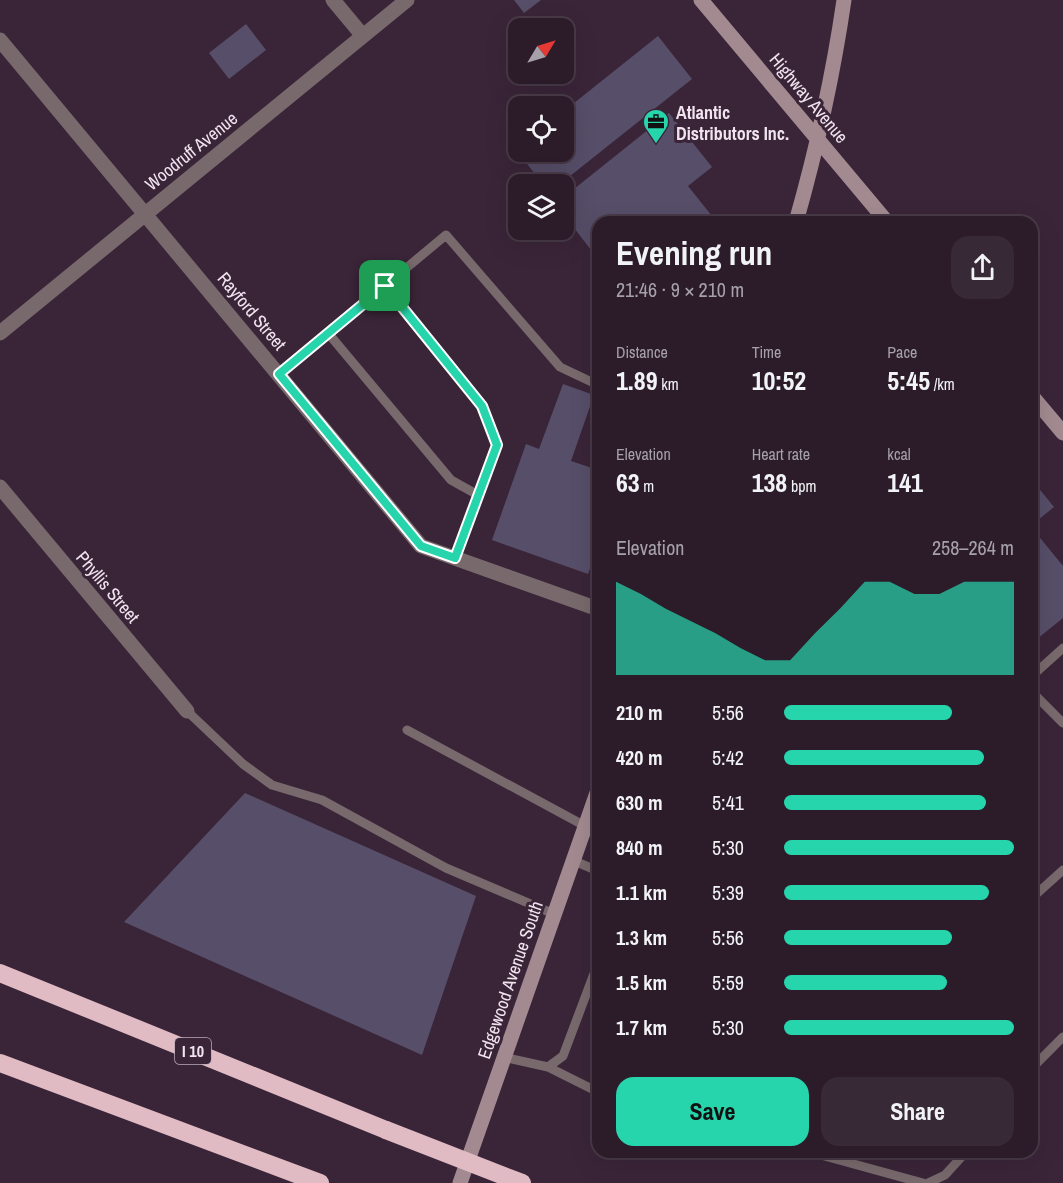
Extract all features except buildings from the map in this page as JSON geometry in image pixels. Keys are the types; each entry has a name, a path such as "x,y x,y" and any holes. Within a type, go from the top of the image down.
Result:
{"highway":[{"name":"I 10","path":"0,973 522,1183"},
{"path":"0,1064 320,1183"}],"main road":[{"name":"Highway Avenue","path":"701,0 881,216"},
{"path":"798,216 819,141 834,72 844,0"},
{"path":"1038,403 1063,433"},
{"name":"Edgewood Avenue South","path":"460,1183 592,807"}],"street":[{"path":"333,0 363,36"},
{"name":"Woodruff Avenue","path":"0,333 407,0"},
{"name":"Rayford Street","path":"0,40 421,546 592,607"},
{"name":"Phyllis Street","path":"0,487 187,711"}],"lane":[{"path":"279,374 446,235 560,368 592,382"},
{"path":"385,286 482,406 497,445 455,558"},
{"path":"328,333 451,480 478,495"},
{"path":"1038,671 1063,648"},
{"path":"1038,698 1063,723"},
{"path":"187,711 243,764 272,785 322,800 446,868 554,914"},
{"path":"407,730 585,826"},
{"path":"573,860 592,868"},
{"path":"1038,893 1063,870"},
{"path":"548,1067 563,1056 592,979"},
{"path":"1038,1058 1063,1037"},
{"path":"503,1057 548,1067 592,1089"},
{"path":"832,1158 926,1183 945,1175 961,1158"}],"place":[{"name":"Atlantic Distributors Inc.","path":"656,145"}],"route":[{"path":"385,286 482,406 497,445 455,558 421,546 279,374 385,286"}]}
